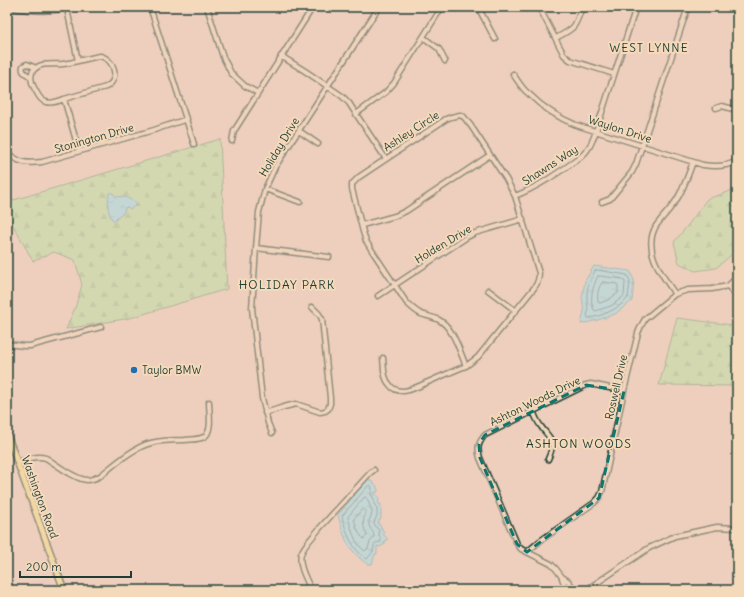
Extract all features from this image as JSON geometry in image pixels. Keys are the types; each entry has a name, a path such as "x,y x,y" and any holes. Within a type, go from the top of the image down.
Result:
{"main road":[{"name":"Washington Road","path":"7,434 64,590"}],"street":[{"path":"9,7 46,11 71,7"},
{"path":"150,7 194,144"},
{"path":"207,7 223,57 231,73 245,86 258,93"},
{"path":"232,140 234,131 313,7"},
{"name":"Holiday Drive","path":"272,434 262,398 252,308 259,212 265,189 275,167 379,7"},
{"path":"356,114 386,92 394,83 442,7"},
{"path":"478,7 494,39"},
{"path":"539,7 564,55 570,60 614,74"},
{"path":"556,38 568,32 576,25 582,7"},
{"name":"Shawns Way","path":"515,196 537,186 578,159 589,149 636,7"},
{"path":"602,202 610,199 632,172 636,164 688,7"},
{"path":"66,9 78,61"},
{"path":"423,37 439,49 445,61"},
{"path":"100,56 109,60 112,65 114,78 110,86 106,88 64,99 45,102 32,85 31,77 36,68 41,65 64,64 100,56"},
{"path":"281,56 342,96 349,103 386,159"},
{"path":"31,77 23,72 23,66 27,64 36,68"},
{"name":"Waylon Drive","path":"514,74 521,86 529,94 565,121 703,165 715,167 724,166 737,161"},
{"path":"64,99 79,151"},
{"path":"716,108 722,106 737,110"},
{"name":"Ashley Circle","path":"383,358 384,372 389,385 394,389 406,391 466,366 478,357 534,288 539,278 539,273 523,218 515,196 506,179 467,121 460,115 446,119 359,177 352,184 353,194 366,241 406,302 416,312 441,320 446,325 455,340 466,366"},
{"name":"Stonington Drive","path":"7,152 25,163 42,162 187,119"},
{"path":"299,131 318,144"},
{"path":"362,225 395,216 406,211 490,155"},
{"path":"675,294 656,265 651,244 652,235 660,220 671,208 681,193 693,162"},
{"path":"265,189 300,202"},
{"name":"Holden Drive","path":"378,296 466,237 523,218"},
{"path":"256,248 328,257"},
{"path":"737,277 728,286 737,297"},
{"name":"Roswell Drive","path":"526,552 599,498 604,484 638,333 645,319 675,294 688,290 712,289 728,286"},
{"path":"488,290 516,311"},
{"path":"265,413 296,404 320,412 328,409 330,404 330,390 322,319 312,307"},
{"path":"7,344 30,346 101,326"},
{"name":"Ashton Woods Drive","path":"575,590 551,564 526,552 518,544 480,458 478,451 479,444 485,435 586,385 591,384 624,391"},
{"path":"17,463 41,456 80,478 86,480 93,479 100,476 136,449 150,443 204,437 210,428 209,402"},
{"path":"533,411 540,426 552,440 552,451 548,459"},
{"path":"311,590 301,561 301,555 304,548 331,516 374,470"},
{"path":"586,590 649,548 675,536 718,527 737,528"},
{"name":"Ashton Woods Drive","path":"562,577 564,584 569,590"}],"highlighted area":[{"path":"586,385 624,391 599,498 527,552 517,544 480,458 479,444 485,435"}],"shaded area":[{"path":"49,577 54,590 16,590 17,587"}],"green space":[{"path":"220,139 227,289 130,318 66,329 75,308 82,285 75,260 54,252 33,261 7,214 7,202"},
{"path":"737,187 737,250 716,268 695,271 679,263 674,242 707,199 728,192"},
{"path":"677,318 732,325 737,329 737,429 733,427 736,386 659,385"}],"water":[{"path":"109,193 113,193 116,197 128,198 138,204 130,209 128,207 125,208 123,214 121,214 114,221 111,218 109,211"},
{"path":"594,266 630,271 634,280 632,301 615,314 581,324 584,311 582,297 585,281"},
{"path":"368,479 374,483 377,488 378,492 375,492 375,494 379,497 378,502 381,504 381,519 379,520 378,524 384,532 383,534 387,538 385,544 380,547 377,546 377,554 375,554 372,564 367,564 360,559 351,548 342,530 338,515"}],"place":[{"name":"Taylor BMW","path":"134,370"}],"district":[{"name":"WEST LYNNE","path":"649,47"},
{"name":"HOLIDAY PARK","path":"287,284"},
{"name":"ASHTON WOODS","path":"579,443"}]}
